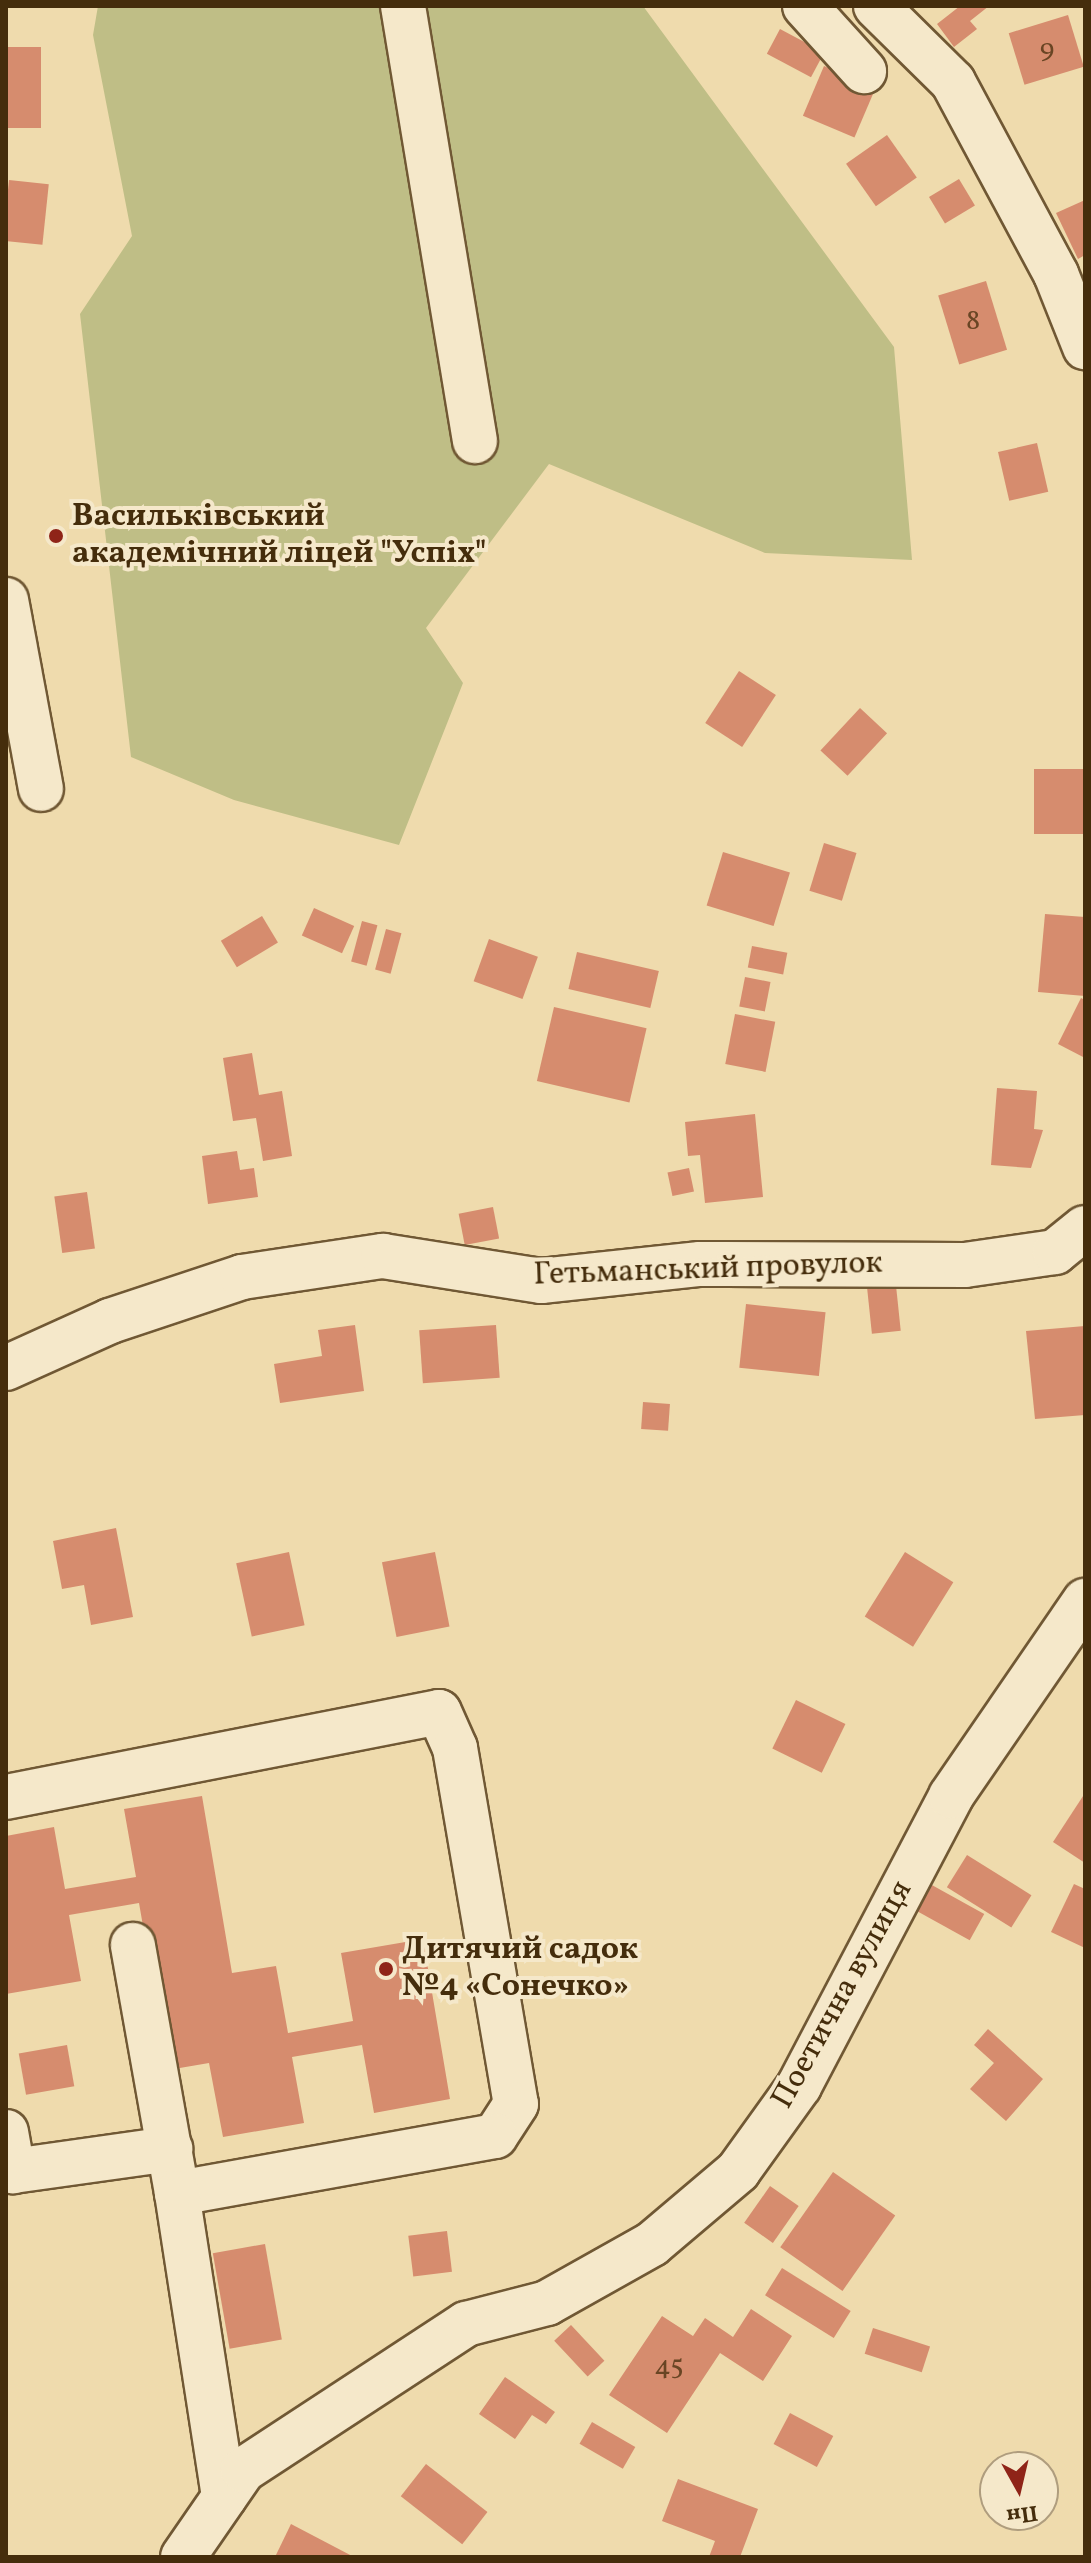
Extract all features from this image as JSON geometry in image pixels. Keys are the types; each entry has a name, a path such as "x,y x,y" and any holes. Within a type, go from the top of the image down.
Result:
{"street":[{"path":"403,6 475,441"},
{"path":"805,6 864,71"},
{"path":"876,6 953,82 1056,274 1085,347"},
{"path":"6,600 41,789"},
{"name":"Гетьманський провулок","path":"6,1368 110,1321 242,1277 383,1256 541,1281 700,1264 965,1265 1055,1252 1085,1228"},
{"name":"Поетична вулиця","path":"183,2557 243,2470 466,2324 547,2303 652,2244 738,2171 799,2086 951,1796 1085,1601"},
{"path":"6,1797 439,1712 455,1748 516,2104 495,2136 177,2193"},
{"path":"133,1945 170,2149 224,2497"},
{"path":"6,2132 13,2171 170,2149"}],"shaded area":[{"path":"98,6 643,6 894,347 912,560 765,553 549,464 426,628 463,683 399,845 234,800 131,757 80,314 132,236 93,35"}],"building":[{"path":"960,6 989,6 970,21 977,29 954,47 937,24"},
{"path":"1068,15 1084,67 1024,85 1009,33"},
{"path":"780,29 824,52 811,77 767,54"},
{"path":"6,47 41,47 41,128 6,128"},
{"path":"824,66 876,88 854,138 803,116"},
{"path":"887,135 917,178 876,206 846,164"},
{"path":"959,179 975,206 945,224 929,197"},
{"path":"9,180 49,184 42,245 6,241"},
{"path":"1085,200 1085,255 1078,259 1056,213"},
{"path":"986,281 1007,350 959,364 938,296"},
{"path":"1037,443 1048,492 1009,501 998,452"},
{"path":"739,671 776,695 742,747 705,723"},
{"path":"860,708 887,733 848,776 820,750"},
{"path":"1034,769 1085,769 1085,834 1034,834"},
{"path":"824,843 857,853 842,901 809,891"},
{"path":"723,852 790,872 774,926 707,906"},
{"path":"314,908 354,926 342,953 302,935"},
{"path":"1045,914 1085,917 1085,996 1038,992"},
{"path":"262,916 278,943 237,967 221,941"},
{"path":"362,921 377,925 367,966 351,962"},
{"path":"386,929 401,933 391,974 375,970"},
{"path":"489,939 538,957 522,999 474,981"},
{"path":"752,946 787,953 783,974 748,968"},
{"path":"577,952 659,971 650,1008 568,989"},
{"path":"745,977 771,982 765,1011 739,1006"},
{"path":"1081,998 1085,1000 1085,1058 1058,1044"},
{"path":"554,1007 647,1028 629,1102 537,1081"},
{"path":"735,1014 775,1022 766,1072 725,1064"},
{"path":"252,1053 259,1095 282,1091 292,1156 263,1161 256,1118 233,1121 223,1058"},
{"path":"997,1088 1037,1091 1034,1129 1043,1130 1031,1168 991,1165"},
{"path":"755,1114 763,1197 705,1203 700,1155 688,1156 685,1122"},
{"path":"237,1151 240,1170 254,1168 258,1197 208,1204 202,1156"},
{"path":"689,1168 694,1191 672,1196 667,1173"},
{"path":"87,1192 95,1248 62,1253 54,1197"},
{"path":"493,1207 499,1238 465,1245 459,1214"},
{"path":"895,1276 901,1331 872,1334 866,1279"},
{"path":"746,1304 826,1312 819,1376 739,1368"},
{"path":"355,1325 364,1391 280,1403 274,1364 322,1356 318,1330"},
{"path":"496,1325 500,1378 423,1383 419,1330"},
{"path":"1085,1326 1085,1415 1035,1419 1026,1331"},
{"path":"643,1402 670,1404 668,1431 641,1429"},
{"path":"116,1528 133,1617 91,1625 84,1585 62,1589 53,1541"},
{"path":"289,1552 305,1625 252,1637 236,1563"},
{"path":"435,1552 450,1627 396,1637 382,1562"},
{"path":"905,1552 953,1582 913,1647 865,1616"},
{"path":"796,1700 845,1724 822,1773 772,1749"},
{"path":"1085,1793 1085,1863 1053,1842"},
{"name":"Дитячий садок №4 «Сонечко»","path":"202,1796 232,1973 276,1966 288,2033 353,2021 341,1953 423,1939 450,2099 374,2113 362,2045 292,2057 304,2123 223,2137 209,2063 168,2070 139,1903 69,1915 81,1981 6,1994 6,1836 54,1827 65,1889 136,1877 124,1809"},
{"path":"967,1855 1031,1895 1011,1927 947,1887"},
{"path":"930,1884 984,1914 970,1940 915,1910"},
{"path":"1074,1884 1085,1889 1085,1948 1051,1932"},
{"path":"988,2029 1043,2079 1006,2121 970,2089 994,2063 974,2045"},
{"path":"67,2045 74,2086 26,2095 19,2054"},
{"path":"833,2172 895,2216 842,2291 780,2247"},
{"path":"770,2186 799,2206 773,2243 744,2223"},
{"path":"447,2231 452,2272 413,2276 408,2236"},
{"path":"265,2244 282,2340 230,2349 213,2253"},
{"path":"782,2268 851,2311 834,2338 765,2295"},
{"path":"751,2309 792,2336 763,2381 720,2353 667,2433 609,2395 662,2316 693,2336 705,2318 733,2337"},
{"path":"571,2325 604,2361 588,2377 554,2341"},
{"path":"873,2328 930,2347 922,2372 865,2354"},
{"path":"505,2377 555,2412 546,2424 532,2415 515,2439 479,2414"},
{"path":"790,2413 833,2436 817,2467 774,2444"},
{"path":"592,2422 635,2447 623,2469 580,2444"},
{"path":"426,2464 487,2512 462,2544 401,2496"},
{"path":"678,2479 758,2509 740,2557 709,2557 715,2541 662,2521"},
{"path":"291,2524 354,2557 275,2557"}],"place":[{"name":"Васильківський академічний ліцей \"Успіх\"","path":"56,536"},
{"name":"Дитячий садок №4 «Сонечко»","path":"386,1969"}]}
